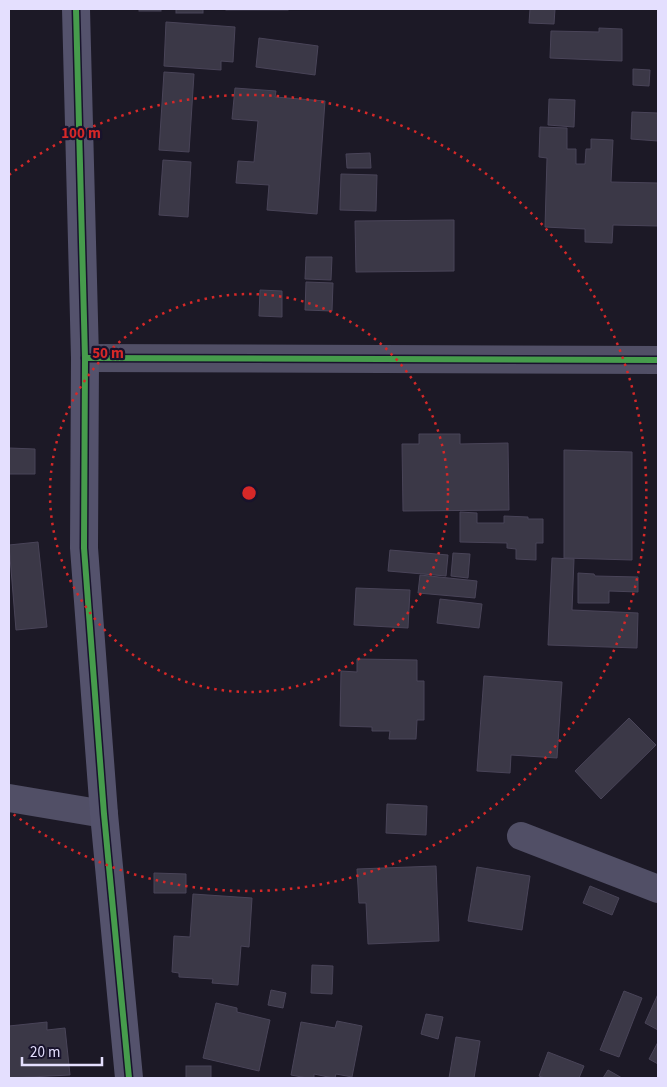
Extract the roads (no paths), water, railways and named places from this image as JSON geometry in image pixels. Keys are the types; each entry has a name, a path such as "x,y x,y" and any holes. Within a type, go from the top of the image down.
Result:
{"street":[{"path":"76,9 85,358 84,548 104,814 129,1078"},
{"path":"85,358 658,360"},
{"path":"9,798 104,814"},
{"path":"521,836 658,888"}]}
